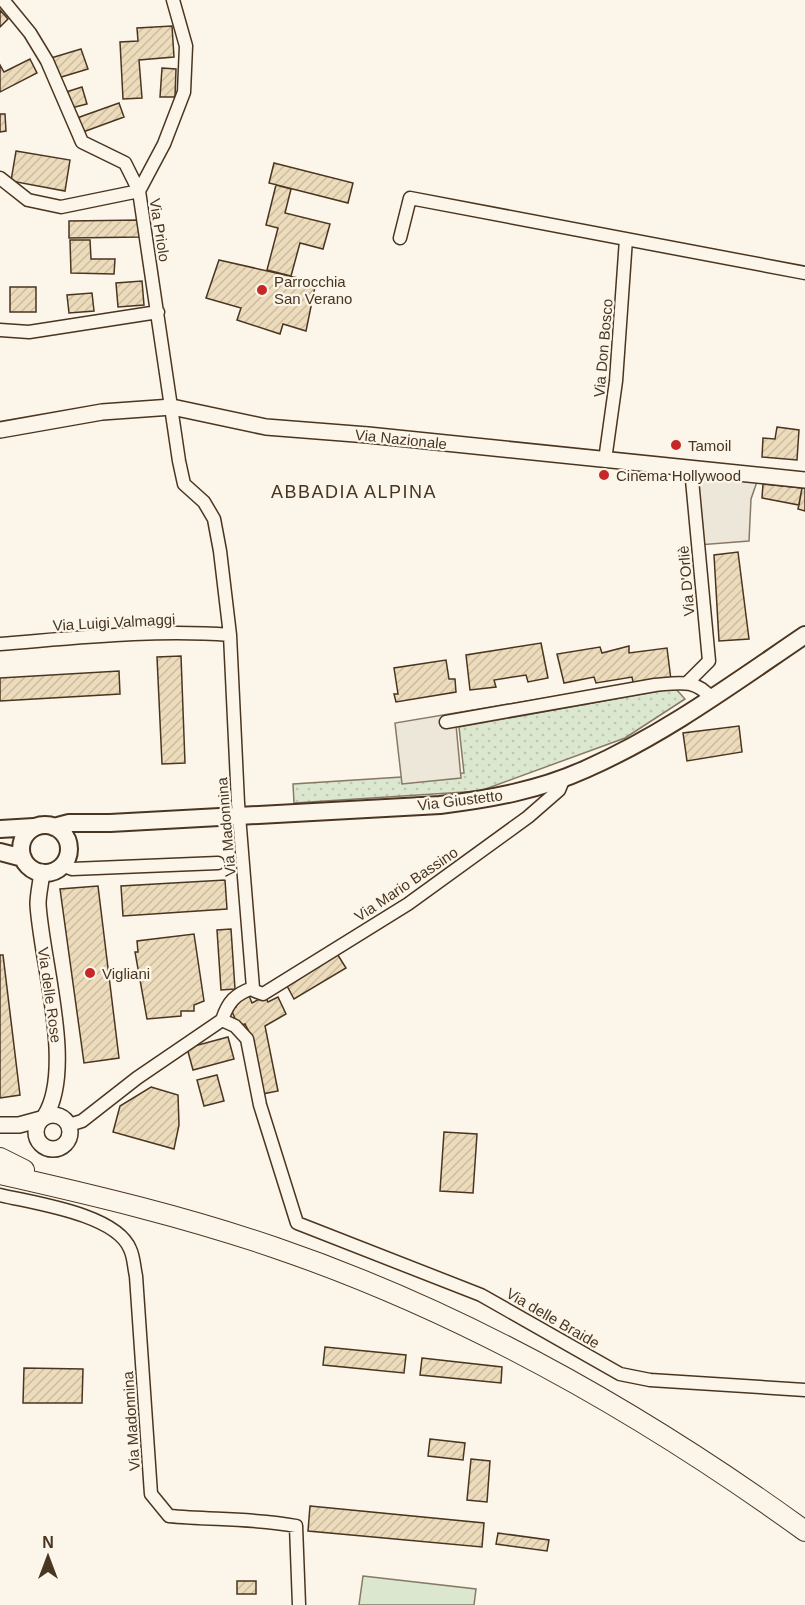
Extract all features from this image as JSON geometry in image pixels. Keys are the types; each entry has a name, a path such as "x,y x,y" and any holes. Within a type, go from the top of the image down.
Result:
{"highway":[{"path":"0,1158 24,1170"},
{"path":"0,1165 202,1212 265,1231 409,1286 587,1373 655,1414 805,1516"},
{"path":"0,1174 115,1201 197,1224 286,1252 406,1299 522,1353 581,1385 648,1425 805,1531"}],"main road":[{"name":"Via Giustetto","path":"54,827 69,823 110,823 440,805 483,800 586,770 662,730 712,699 805,635"},
{"name":"Via Giustetto","path":"68,845 86,832 110,823"},
{"path":"0,829 41,825 54,827 61,831 68,845 68,852 62,865 56,869 42,872 28,865 23,858 21,844 28,831 34,827"},
{"path":"0,852 23,858"}],"street":[{"name":"Via Priolo","path":"3,0 30,33 47,62 82,142 125,163 139,191 172,407"},
{"path":"0,178 28,201 61,207 139,191 164,144 184,92 186,46 173,0"},
{"path":"400,238 410,198 805,273"},
{"name":"Via Don Bosco","path":"605,460 616,381 626,239"},
{"path":"0,330 28,332 158,312"},
{"name":"Via Nazionale","path":"0,430 102,412 172,407 266,427 368,435 805,480"},
{"name":"Via Madonnina","path":"172,407 184,484 204,502 214,519 230,634 238,803 253,988"},
{"name":"Via D'Orliè","path":"688,682 709,661 690,469"},
{"name":"Via Luigi Valmaggi","path":"0,644 147,634 197,632 230,634"},
{"path":"446,722 655,685 688,682 704,689 712,699"},
{"name":"Via Mario Bassino","path":"253,988 263,994 408,904 528,817 559,790 564,778"},
{"path":"62,865 72,869 218,863"},
{"name":"Via delle Rose","path":"42,872 38,902 57,1049 55,1096 36,1128 37,1138 50,1149 62,1147 70,1134 68,1122"},
{"path":"0,1125 19,1125 56,1115 68,1122 82,1121 137,1078 222,1020 228,1002 241,992 253,988"},
{"name":"Via delle Braide","path":"222,1020 235,1026 247,1039 260,1105 297,1223 481,1295 621,1374 650,1380 805,1390"},
{"path":"57,1049 68,1122"},
{"name":"Via Madonnina","path":"2,1197 57,1208 93,1219 117,1232 130,1248 136,1276 151,1494 170,1516 206,1520 276,1522 296,1526 299,1605"}],"green space":[{"path":"675,688 685,699 625,738 480,791 294,803 293,784 464,773 459,727"},
{"path":"363,1576 476,1589 474,1605 359,1605"}],"shaded area":[{"path":"691,469 759,476 751,499 749,541 698,545"},
{"path":"635,683 456,725 461,778 402,784 395,723"}],"building":[{"path":"0,10 8,19 0,27"},
{"path":"172,26 174,57 139,60 142,98 123,99 120,42 138,41 137,28"},
{"path":"81,49 88,69 58,78 51,58"},
{"path":"30,59 37,73 0,92 0,65 4,72"},
{"path":"162,68 176,69 175,97 160,97"},
{"path":"82,87 87,104 71,108 66,92"},
{"path":"119,103 124,117 83,132 77,118"},
{"path":"0,114 5,114 6,131 0,132"},
{"path":"16,151 70,160 65,191 11,181"},
{"path":"274,163 353,183 348,203 269,183"},
{"path":"276,185 291,189 285,213 330,224 323,249 300,243 291,276 267,270 278,228 266,225"},
{"path":"141,220 141,237 69,238 69,221"},
{"path":"70,240 90,240 91,259 115,259 114,274 71,273"},
{"name":"Parrocchia San Verano","path":"219,260 316,282 306,331 283,324 280,334 237,320 241,308 206,298"},
{"path":"142,281 144,305 118,307 116,283"},
{"path":"10,287 36,287 36,312 10,312"},
{"path":"92,293 94,311 69,313 67,295"},
{"path":"777,427 799,430 797,460 762,457 763,438 775,439"},
{"path":"763,484 802,488 799,505 762,498"},
{"path":"802,488 805,488 805,511 798,509"},
{"path":"738,552 749,639 719,641 714,555"},
{"path":"541,643 548,678 528,682 526,675 494,680 496,687 470,690 466,655"},
{"path":"629,646 629,653 667,648 671,680 633,682 632,677 596,683 594,677 564,683 557,654 600,647 602,653"},
{"path":"181,656 185,763 162,764 157,657"},
{"path":"446,660 449,679 455,679 456,692 396,702 394,694 398,694 394,668"},
{"path":"119,671 120,694 0,701 0,678"},
{"path":"739,726 742,752 687,761 683,733"},
{"path":"225,880 227,909 123,916 121,886"},
{"name":"Vigliani","path":"98,886 119,1058 84,1063 60,889"},
{"path":"231,929 235,989 221,990 217,930"},
{"path":"194,934 204,1001 194,1005 194,1011 181,1011 181,1016 147,1019 135,952 138,952 137,941"},
{"path":"336,952 346,968 294,999 286,984"},
{"path":"0,955 3,955 20,1095 0,1098"},
{"path":"248,993 252,1003 265,996 268,1002 278,997 286,1014 265,1026 278,1091 262,1094 252,1038 245,1024 238,1026 231,1009 236,1007 234,1000"},
{"path":"228,1037 234,1059 193,1070 187,1048"},
{"path":"217,1075 224,1101 204,1106 197,1080"},
{"path":"151,1087 178,1095 179,1125 174,1149 113,1132 120,1106"},
{"path":"444,1132 477,1134 473,1193 440,1191"},
{"path":"325,1347 406,1355 404,1373 323,1365"},
{"path":"422,1358 502,1367 501,1383 420,1375"},
{"path":"24,1368 83,1369 82,1403 23,1403"},
{"path":"430,1439 465,1443 463,1460 428,1456"},
{"path":"471,1459 490,1461 487,1502 467,1500"},
{"path":"310,1506 484,1523 482,1547 308,1531"},
{"path":"498,1533 549,1540 547,1551 496,1544"},
{"path":"237,1581 256,1581 256,1594 237,1594"}],"place":[{"name":"Parrocchia San Verano","path":"262,290"},
{"name":"Tamoil","path":"676,445"},
{"name":"Cinema Hollywood","path":"604,475"},
{"name":"Vigliani","path":"90,973"}],"district":[{"name":"ABBADIA ALPINA","path":"354,492"}]}
